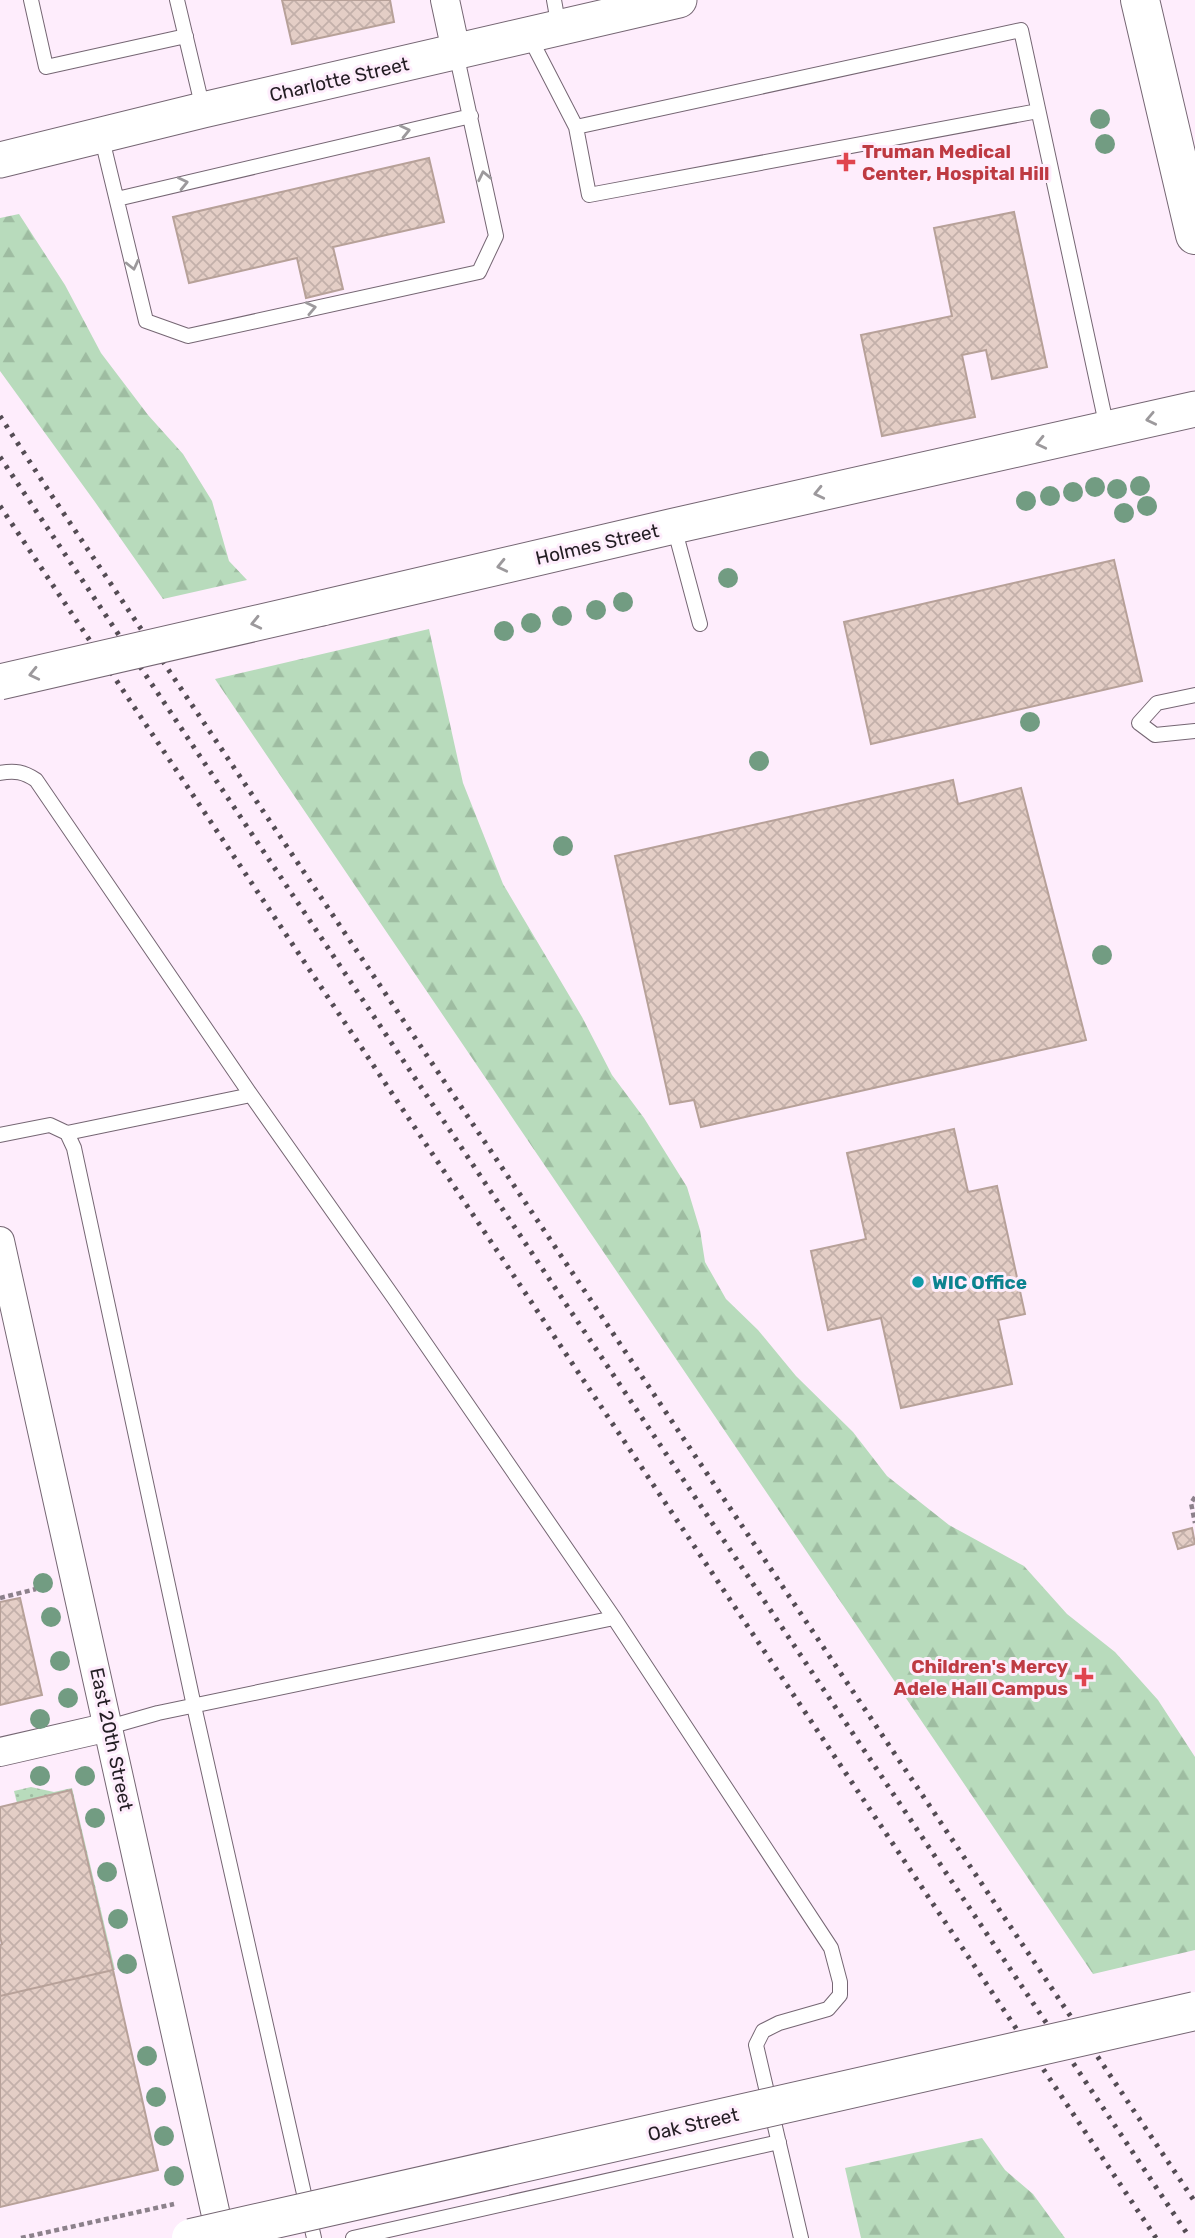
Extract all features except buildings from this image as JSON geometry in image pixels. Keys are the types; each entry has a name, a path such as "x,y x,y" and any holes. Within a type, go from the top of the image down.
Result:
{"main road":[{"path":"1140,0 1195,235"},
{"name":"Oak Street","path":"191,2238 1195,2011"}],"street":[{"path":"445,0 456,51"},
{"name":"Charlotte Street","path":"0,160 456,51 547,21 679,0"},
{"name":"Holmes Street","path":"0,682 1195,409"},
{"name":"East 20th Street","path":"0,1241 221,2238"},
{"path":"0,1752 109,1727"}],"lane":[{"path":"31,0 46,67 186,36"},
{"path":"177,0 203,110"},
{"path":"547,21 576,127 589,195 1038,111"},
{"path":"576,127 1021,30 1107,428"},
{"path":"101,135 146,321 188,335 479,272 496,236 456,51"},
{"path":"117,199 471,116"},
{"path":"674,526 700,624"},
{"path":"1195,695 1157,703 1139,723 1155,735 1195,731"},
{"path":"0,773 24,772 36,780 614,1618 831,1948 841,1995 828,2009 779,2023 763,2031 756,2045 801,2238"},
{"path":"0,1135 50,1125 67,1133 251,1095"},
{"path":"67,1133 74,1148 194,1706 314,2238"},
{"path":"109,1727 194,1706 614,1618"},
{"path":"353,2238 779,2142"}],"path":[{"path":"1195,1497 1191,1503 1195,1523"},
{"path":"0,1598 36,1589"},
{"path":"22,2238 120,2216"}],"green space":[{"path":"19,214 65,285 101,353 148,415 183,454 212,501 229,561 247,580 163,599 0,371 0,218"},
{"path":"429,629 463,783 503,884 582,1017 612,1075 644,1118 687,1187 700,1230 705,1262 726,1299 758,1330 796,1376 853,1432 887,1476 949,1525 1024,1566 1067,1614 1115,1652 1158,1700 1195,1757 1195,1950 1093,1974 215,679"},
{"path":"31,1787 54,1792 72,1788 115,1970 71,1791 17,1803 14,1791"},
{"path":"982,2138 1005,2170 1033,2194 1065,2238 861,2238 845,2168"}],"railway":[{"path":"0,416 1195,2202"},
{"path":"0,457 1190,2238"},
{"path":"0,506 1156,2238"}],"place":[{"name":"Truman Medical Center, Hospital Hill","path":"846,162"},
{"name":"WIC Office","path":"918,1282"},
{"name":"Children's Mercy Adele Hall Campus","path":"1084,1677"}]}
